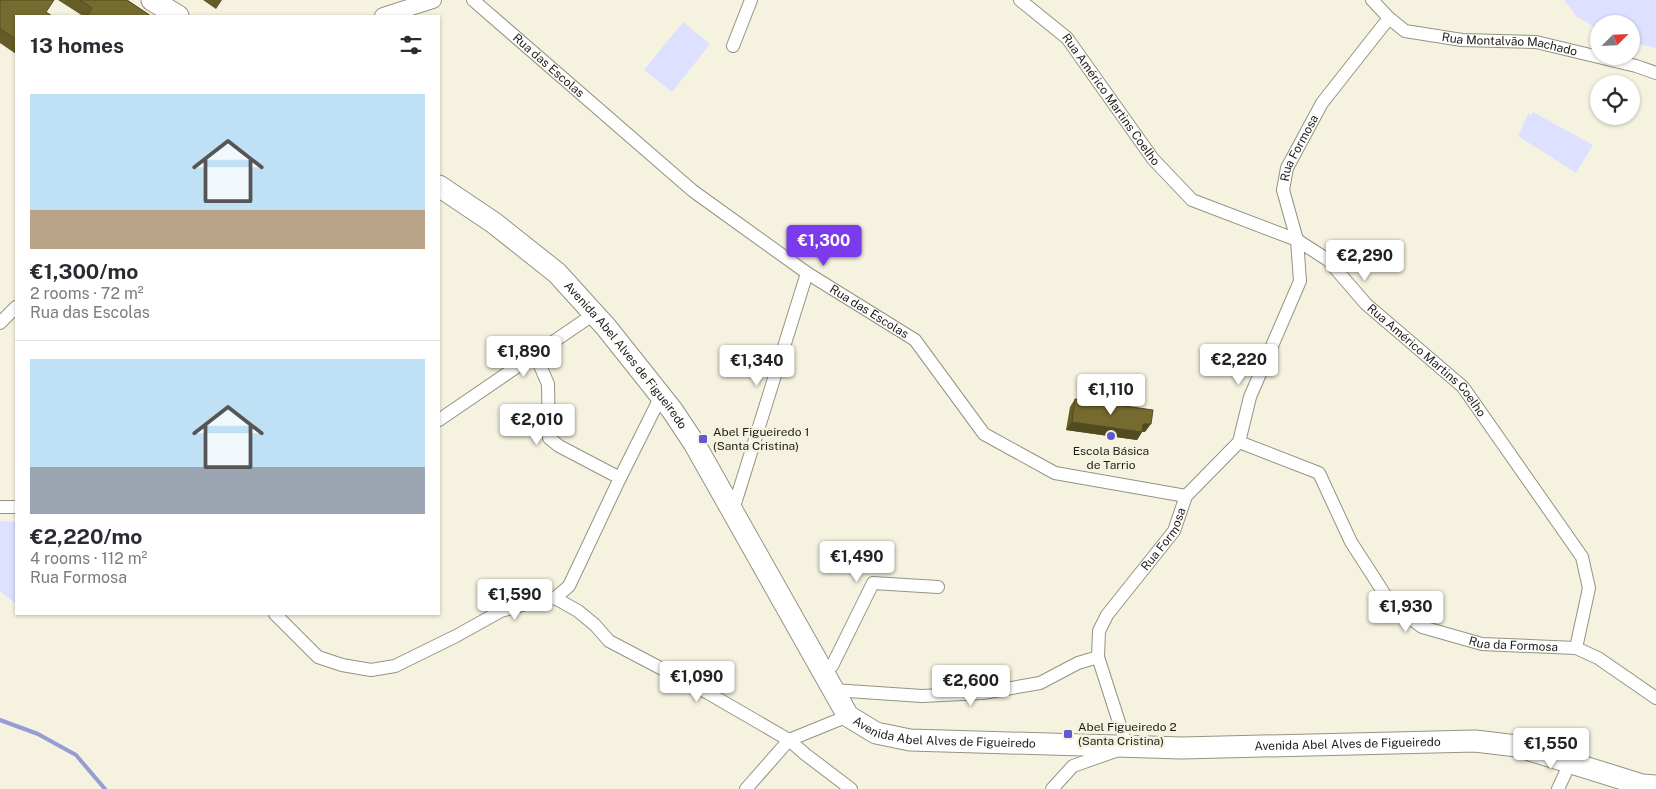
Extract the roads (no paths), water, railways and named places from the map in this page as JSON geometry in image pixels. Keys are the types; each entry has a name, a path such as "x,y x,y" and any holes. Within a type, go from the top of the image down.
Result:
{"main road":[{"path":"152,0 176,15"},
{"name":"Avenida Abel Alves de Figueiredo","path":"440,187 494,222 557,273 594,314 661,396 694,443 848,716 876,733 910,740 1182,748 1475,741 1517,746 1642,785 1656,786"}],"street":[{"path":"386,15 433,0"},
{"name":"Rua das Escolas","path":"473,0 693,191 807,273 915,340 984,434 1055,473 1186,496"},
{"path":"733,46 751,0"},
{"name":"Rua Américo Martins Coelho","path":"1020,0 1066,38 1152,159 1192,200 1296,240 1328,260 1366,304 1463,387 1582,557 1589,588 1576,648"},
{"name":"Rua Montalvão Machado","path":"1372,0 1405,31 1462,40 1536,42 1636,66 1656,73"},
{"name":"Rua Formosa","path":"1127,747 1098,657 1099,631 1107,615 1174,531 1186,496 1239,442 1250,396 1300,280 1296,240 1283,190 1287,168 1322,104 1389,18"},
{"path":"733,510 807,273"},
{"path":"0,323 15,309"},
{"path":"440,419 594,314"},
{"path":"534,354 548,384 549,438 558,446 620,478"},
{"path":"276,615 318,657 342,665 371,670 394,666 456,636 500,611 556,598 569,586 661,396"},
{"name":"Rua da Formosa","path":"1239,442 1319,473 1351,542 1391,604 1422,627 1482,644 1576,648 1598,658 1656,698"},
{"path":"0,507 15,507"},
{"path":"822,671 832,666 872,583 938,587"},
{"path":"556,598 578,611 595,625 609,641 708,693 789,740 851,789"},
{"path":"833,690 922,696 983,693 1040,683 1078,663 1098,657"},
{"path":"746,789 789,740 848,716"},
{"path":"1052,789 1073,766 1127,747"},
{"path":"1558,789 1570,762"}],"waterway":[{"path":"0,720 38,734 76,755 105,789"}],"place":[{"name":"Escola Básica de Tarrio","path":"1111,436"},
{"name":"Abel Figueiredo 1 (Santa Cristina)","path":"703,439"},
{"name":"Abel Figueiredo 2 (Santa Cristina)","path":"1068,734"}]}
